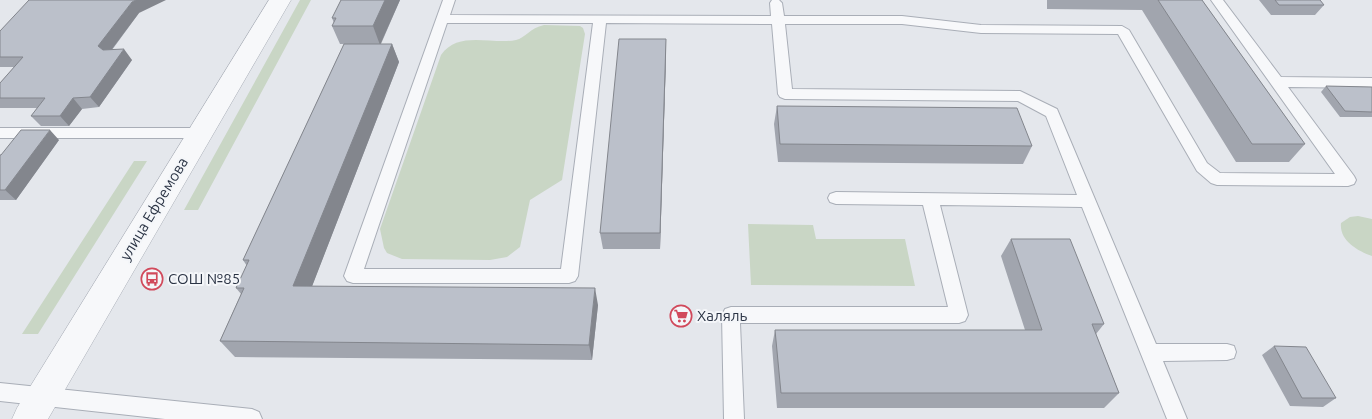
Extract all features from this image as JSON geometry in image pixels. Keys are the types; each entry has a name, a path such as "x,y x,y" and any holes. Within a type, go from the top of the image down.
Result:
{"street":[{"name":"улица Ефремова","path":"29,419 280,0"}],"lane":[{"path":"449,0 353,276 569,276 600,19"},
{"path":"443,19 902,20 981,29 1122,30 1202,167 1217,179 1348,180 1216,0"},
{"path":"776,3 785,94 1020,96 1052,113 1177,419"},
{"path":"1276,82 1372,83"},
{"path":"0,133 200,133"},
{"path":"836,198 1087,201"},
{"path":"734,419 731,314 959,315 930,199"},
{"path":"1150,353 1227,352"},
{"path":"0,392 43,395 252,419"}],"green space":[{"path":"300,0 311,0 198,210 184,210"},
{"path":"544,25 580,26 585,34 562,180 530,200 520,247 507,257 490,260 402,259 387,253 380,229 441,55 448,47 457,43 476,40 516,40 535,28"},
{"path":"134,161 147,161 38,334 22,334"},
{"path":"1358,216 1372,219 1372,256 1355,248 1343,235 1341,223 1350,217"},
{"path":"748,224 813,225 816,239 905,239 915,286 751,285"}],"building":[{"path":"29,0 136,0 132,2 98,46 103,50 124,49 90,97 73,98 60,116 31,116 45,98 0,98 0,83 23,57 0,57 0,31"},
{"path":"341,0 385,0 373,26 332,26 336,18 332,18"},
{"path":"1158,0 1202,0 1305,144 1252,144"},
{"path":"1275,0 1320,0 1324,5 1279,5"},
{"path":"619,39 666,39 660,233 600,233"},
{"path":"344,44 392,44 293,286 595,288 589,345 220,341 244,288 236,288 249,260 243,260"},
{"path":"1326,86 1372,87 1372,112 1345,111"},
{"path":"777,106 1017,108 1032,146 780,144"},
{"path":"21,130 50,130 5,190 0,190 0,155"},
{"path":"1011,239 1070,239 1104,324 1092,324 1119,393 781,393 775,330 1042,330"},
{"path":"1274,346 1306,347 1336,398 1302,398"}],"place":[{"name":"СОШ №85","path":"152,279"},
{"name":"Халяль","path":"681,316"}]}
